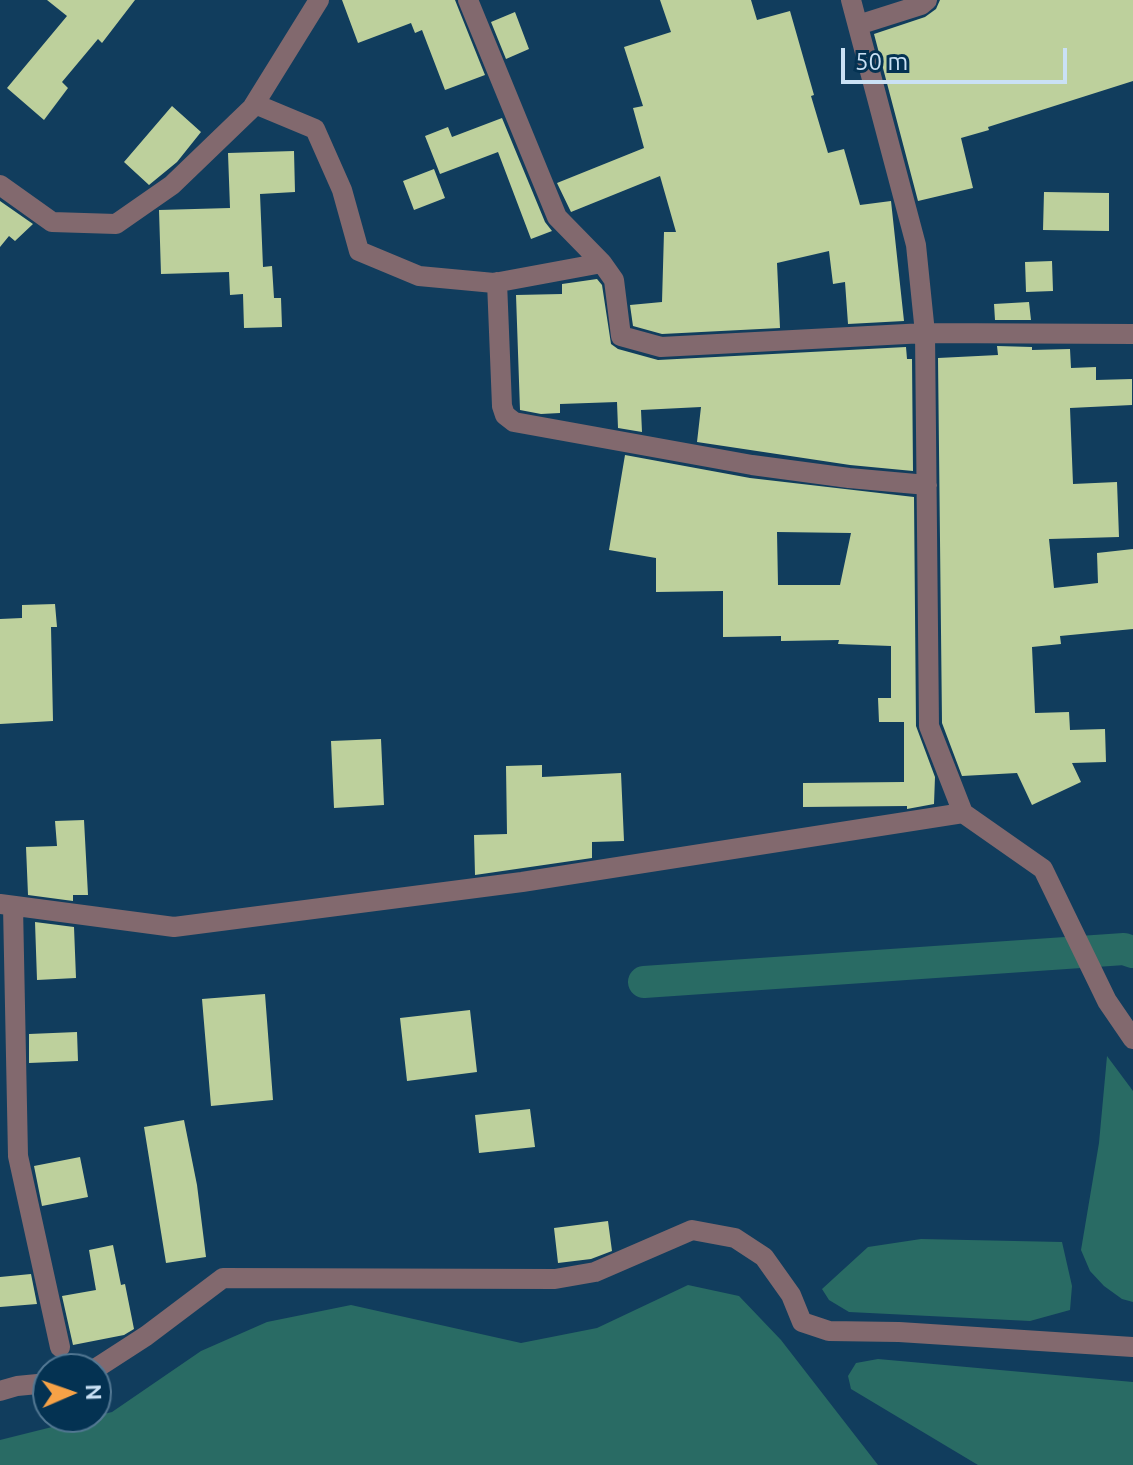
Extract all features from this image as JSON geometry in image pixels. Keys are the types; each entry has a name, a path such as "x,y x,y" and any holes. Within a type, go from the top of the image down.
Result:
{"street":[{"path":"0,185 52,222 116,224 172,185 255,104 319,0"},
{"path":"468,0 557,217 602,263 614,280 621,336 661,347 925,333 1133,334"},
{"path":"851,0 916,245 925,333 929,726 963,813 1043,869 1107,1001 1133,1039"},
{"path":"858,25 921,5 927,0"},
{"path":"255,104 315,129 342,190 359,251 419,276 497,282 602,263"},
{"path":"497,282 502,406 505,415 514,422 752,465 927,485"},
{"path":"60,1347 18,1156 6,905 174,927 522,882 963,813"},
{"path":"112,1358 223,1278 555,1279 595,1272 692,1230 735,1238 764,1257 791,1295 802,1322 829,1331 899,1332 1133,1347"},
{"path":"0,1391 32,1385"}],"shaded area":[{"path":"1107,1056 1133,1091 1133,1302 1122,1299 1104,1286 1090,1271 1081,1250 1099,1143"},
{"path":"921,1239 1062,1242 1072,1286 1070,1310 1030,1321 849,1312 829,1300 822,1289 868,1247"},
{"path":"688,1285 739,1296 781,1340 878,1465 0,1465 0,1440 32,1432 112,1433 112,1412 201,1351 267,1322 351,1305 521,1343 597,1328"},
{"path":"878,1359 1133,1382 1133,1465 978,1465 851,1389 848,1376 856,1363"}],"building":[{"path":"47,0 135,0 102,43 98,39 62,82 68,88 44,120 7,88 67,16"},
{"path":"342,0 455,0 485,75 445,90 422,30 415,33 411,23 358,43"},
{"path":"660,0 751,0 757,20 790,11 828,153 844,149 860,205 891,201 904,321 848,324 845,282 833,284 829,251 777,263 780,328 662,334 633,326 630,305 662,302 664,232 676,232 660,176 571,212 557,183 644,148 633,108 643,106 624,47 671,32"},
{"path":"940,0 1133,0 1133,81 961,138 973,188 918,201 874,34 925,17 936,9"},
{"path":"515,12 529,49 506,59 491,22"},
{"path":"172,106 201,132 177,162 149,185 124,162"},
{"path":"502,118 545,222 552,231 531,239 498,152 440,174 425,136 448,127 452,137"},
{"path":"294,151 295,192 260,194 263,267 272,266 274,298 281,298 282,327 244,328 243,294 230,295 229,272 161,274 159,210 230,208 228,153"},
{"path":"434,169 445,198 414,210 403,181"},
{"path":"1044,192 1109,193 1109,231 1043,230"},
{"path":"0,201 33,224 15,241 9,236 0,247"},
{"path":"1052,261 1053,291 1026,292 1025,262"},
{"path":"597,279 602,285 611,344 618,349 658,360 906,347 907,359 912,359 913,471 850,465 697,442 701,407 641,410 642,432 618,428 617,402 560,404 560,413 541,414 520,410 516,295 562,294 562,284"},
{"path":"1029,302 1031,320 995,320 994,304"},
{"path":"997,346 1032,347 1032,350 1070,349 1071,368 1096,367 1096,380 1132,379 1132,405 1070,408 1073,484 1117,482 1119,537 1049,539 1054,588 1098,583 1097,553 1133,549 1133,629 1060,636 1061,644 1032,647 1035,713 1069,712 1070,730 1105,729 1106,762 1072,763 1081,782 1032,805 1017,773 962,776 942,723 938,358 998,355"},
{"path":"625,455 750,478 914,497 916,726 935,777 934,804 907,809 907,806 803,807 803,783 904,782 904,722 879,722 878,698 891,698 891,646 838,644 839,640 781,641 781,636 723,637 723,591 656,592 656,558 609,550","holes":["777,532 851,533 840,585 778,585"]},
{"path":"55,604 57,627 51,627 53,721 0,724 0,619 22,618 22,605"},
{"path":"381,739 384,805 334,808 331,741"},
{"path":"542,765 542,777 621,773 624,841 592,842 592,858 475,875 474,835 507,834 506,766"},
{"path":"84,820 88,895 73,895 73,901 28,895 26,847 57,846 55,821"},
{"path":"35,922 74,927 76,978 37,980"},
{"path":"265,994 273,1100 211,1106 202,999"},
{"path":"470,1010 477,1072 407,1081 400,1018"},
{"path":"77,1032 78,1061 29,1063 29,1034"},
{"path":"530,1109 535,1147 479,1153 475,1115"},
{"path":"184,1120 197,1185 206,1257 166,1263 144,1127"},
{"path":"80,1157 88,1197 42,1206 34,1166"},
{"path":"608,1221 612,1251 591,1259 558,1263 554,1228"},
{"path":"113,1245 134,1329 124,1335 73,1345 62,1296 96,1290 89,1250"},
{"path":"31,1274 37,1304 0,1307 0,1277"}],"waterway":[{"path":"644,982 1124,949 1133,952"}]}
